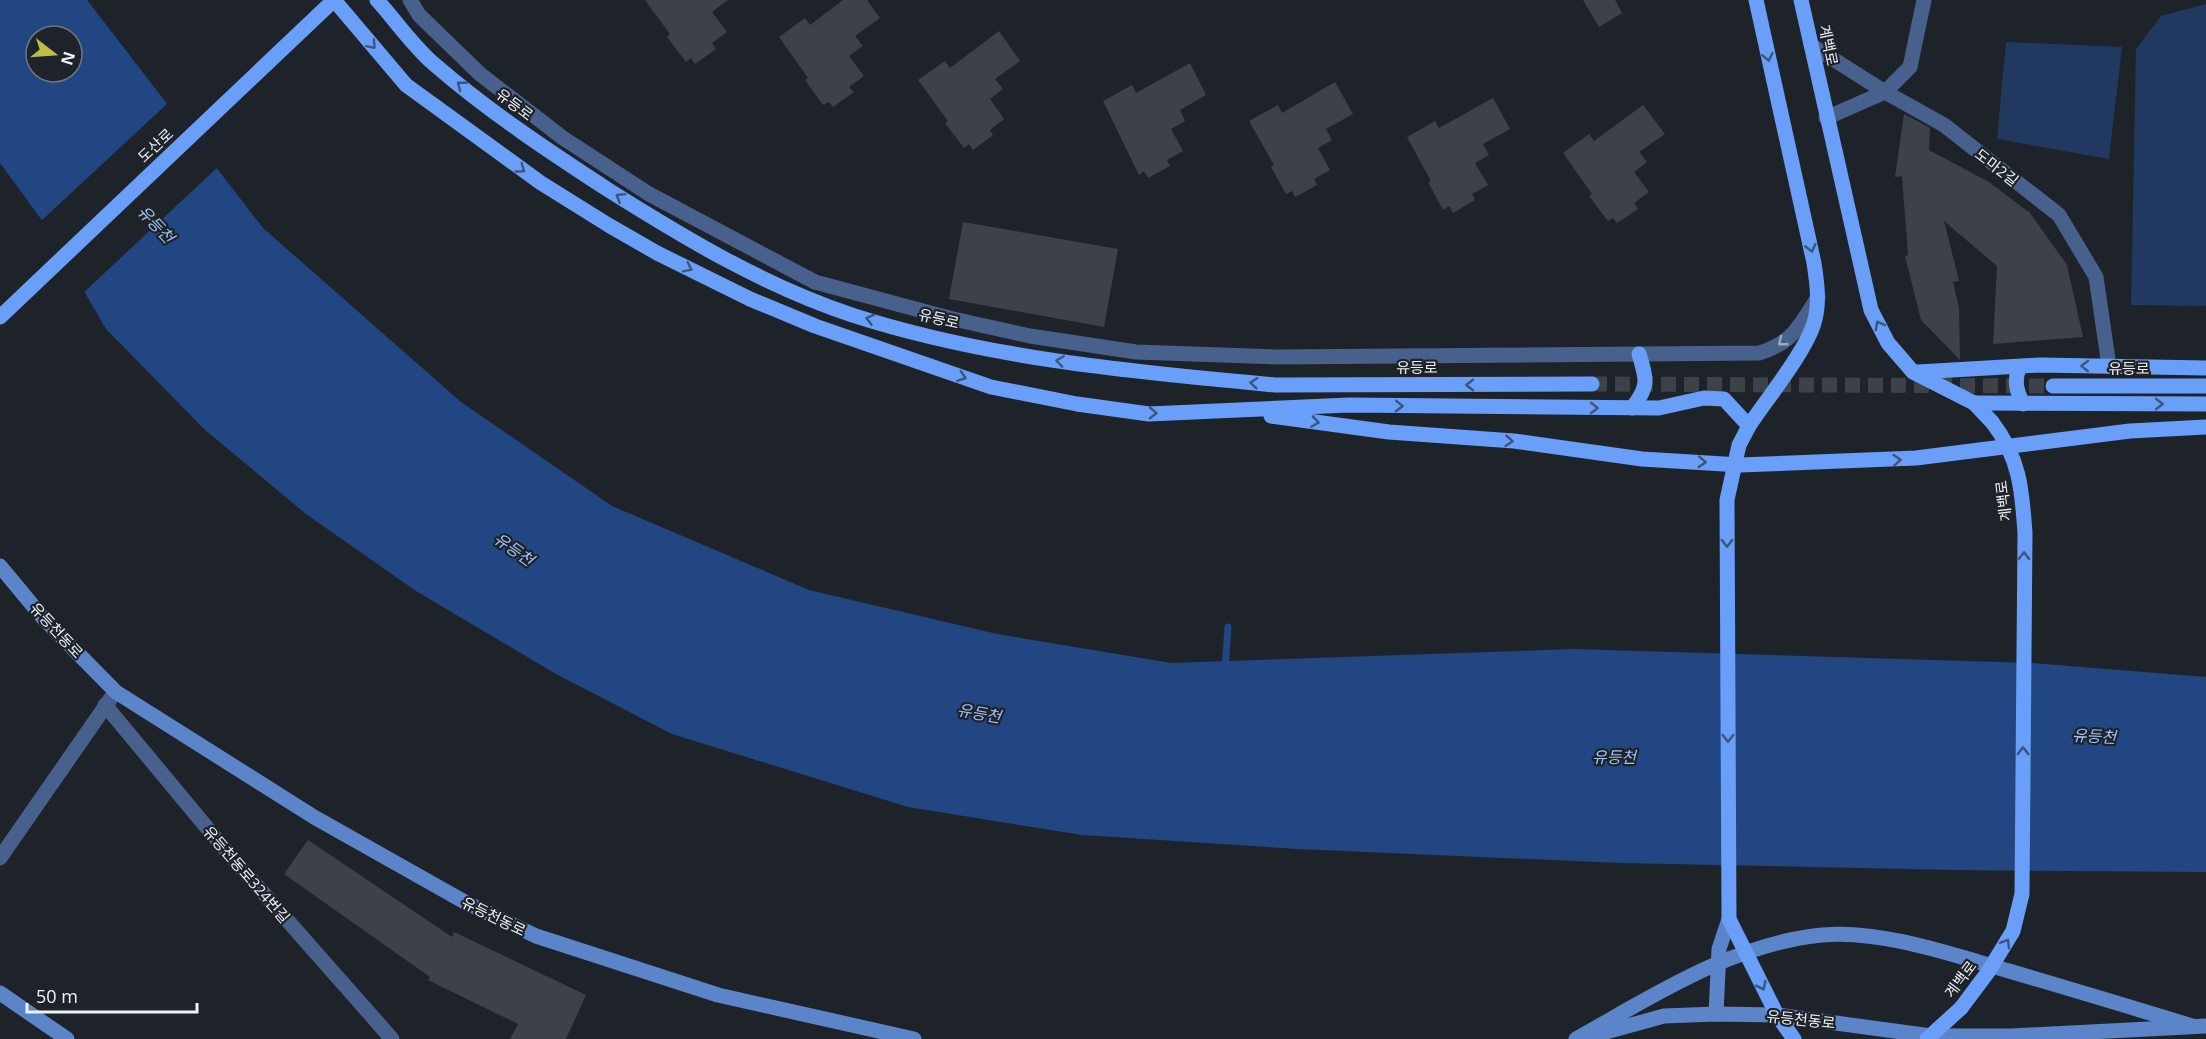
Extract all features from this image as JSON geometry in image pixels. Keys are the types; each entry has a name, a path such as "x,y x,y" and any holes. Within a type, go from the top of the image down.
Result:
{"main road":[{"name":"유등로","path":"377,0 432,63 553,154 670,228 780,289 854,315 913,331 1049,359 1102,367 1275,385 1592,384"},
{"path":"1716,1014 1719,949 1729,919 1727,500 1739,445 1749,426 1803,346 1814,324 1818,297 1814,263 1756,0"},
{"name":"계백로","path":"1801,0 1871,310 1888,344 1913,372 1974,403 1992,422 2006,440 2021,481 2025,545 2022,894 2013,931 1988,972 1961,1008 1929,1037"},
{"path":"332,2 406,85 541,183 657,253 750,299 815,326 991,387 1077,404 1149,414 1349,405 1659,408 1704,398 1724,399 1749,426"},
{"name":"도산로","path":"0,317 332,2"},
{"path":"1632,408 1645,392 1644,371 1639,354"},
{"path":"2020,367 2015,375 2018,393 2023,404"},
{"path":"1913,372 2020,367 2206,368"},
{"name":"유등로","path":"2053,386 2206,386"},
{"path":"1974,403 2206,404"},
{"path":"1236,411 1389,432 1514,441 1642,459 1740,465 1917,458 2130,431 2206,427"},
{"name":"유등천동로","path":"0,566 44,619 116,692 314,817 463,901 536,936 718,995 914,1039"},
{"path":"1729,919 1776,1015 1794,1039"},
{"path":"1577,1039 1692,975 1744,952 1823,935 1891,939 2199,1026"},
{"path":"0,993 67,1039"},
{"name":"유등천동로","path":"1577,1039 1664,1016 1716,1014 1776,1015 1929,1037 2012,1036 2199,1026"}],"street":[{"path":"410,0 418,15 480,74 562,138 649,194 815,282 928,313 1030,336 1136,352 1276,357 1759,353 1779,347 1796,331 1818,297"},
{"path":"1826,118 1884,92 1910,67 1924,0"},
{"name":"도마2길","path":"1811,45 1884,92 1944,125 2059,215 2096,277 2109,366"},
{"path":"753,274 763,255"},
{"path":"0,858 116,692"},
{"name":"유등천동로324번길","path":"105,705 228,853 392,1039"}],"shaded area":[{"path":"2206,4 2206,306 2131,305 2136,49 2161,16"},
{"path":"2006,42 2122,47 2109,159 1997,139"}],"water":[{"name":"유등천","path":"0,0 87,0 263,228 461,402 612,506 809,590 997,634 1171,663 1573,649 2031,663 2206,677 2206,872 1952,870 1620,863 1298,849 1082,835 908,807 672,734 556,674 416,591 306,514 204,429 106,329 46,226 0,163"}],"pier":[{"path":"169,102 219,166 82,294 40,222"}],"building":[{"path":"645,0 728,0 712,12 727,32 712,43 716,49 695,64 691,58 686,62 667,37 670,34"},
{"path":"843,0 867,0 880,18 855,36 863,46 849,56 864,76 849,87 854,92 833,107 829,102 823,105 805,80 808,78 779,37 805,18 810,25"},
{"path":"1583,0 1615,0 1622,13 1599,27"},
{"path":"999,31 1020,61 995,79 1003,89 990,99 1004,119 990,130 993,135 973,150 969,144 964,148 945,123 948,121 918,80 945,61 950,68"},
{"path":"1190,63 1206,95 1180,110 1185,121 1171,129 1183,151 1167,160 1170,166 1148,178 1144,171 1139,175 1103,101 1132,85 1136,93"},
{"path":"1335,82 1353,114 1326,129 1332,140 1318,148 1330,170 1314,179 1317,185 1295,197 1292,191 1286,194 1271,167 1274,165 1249,121 1278,105 1282,113"},
{"path":"1493,98 1510,129 1483,144 1489,155 1475,163 1488,185 1472,194 1475,200 1453,213 1449,206 1443,210 1428,182 1431,181 1407,137 1435,121 1439,128"},
{"path":"1643,105 1665,134 1639,152 1647,162 1634,172 1649,192 1634,203 1638,209 1617,223 1613,218 1608,221 1589,196 1592,194 1563,153 1589,134 1594,141"},
{"path":"1904,114 1930,128 1929,150 1989,182 2030,213 2067,265 2083,337 1993,344 1997,266 1944,221 1959,281 1953,282 1959,308 1960,360 1921,320 1905,256 1908,255 1902,176 1895,177"},
{"path":"963,222 1118,249 1104,327 949,299"},
{"path":"308,840 452,937 454,932 586,995 566,1039 510,1039 518,1024 428,980 430,977 284,874"}],"waterway":[{"path":"1225,669 1228,627"}],"tunnel":[{"path":"1592,384 2053,386"}]}
